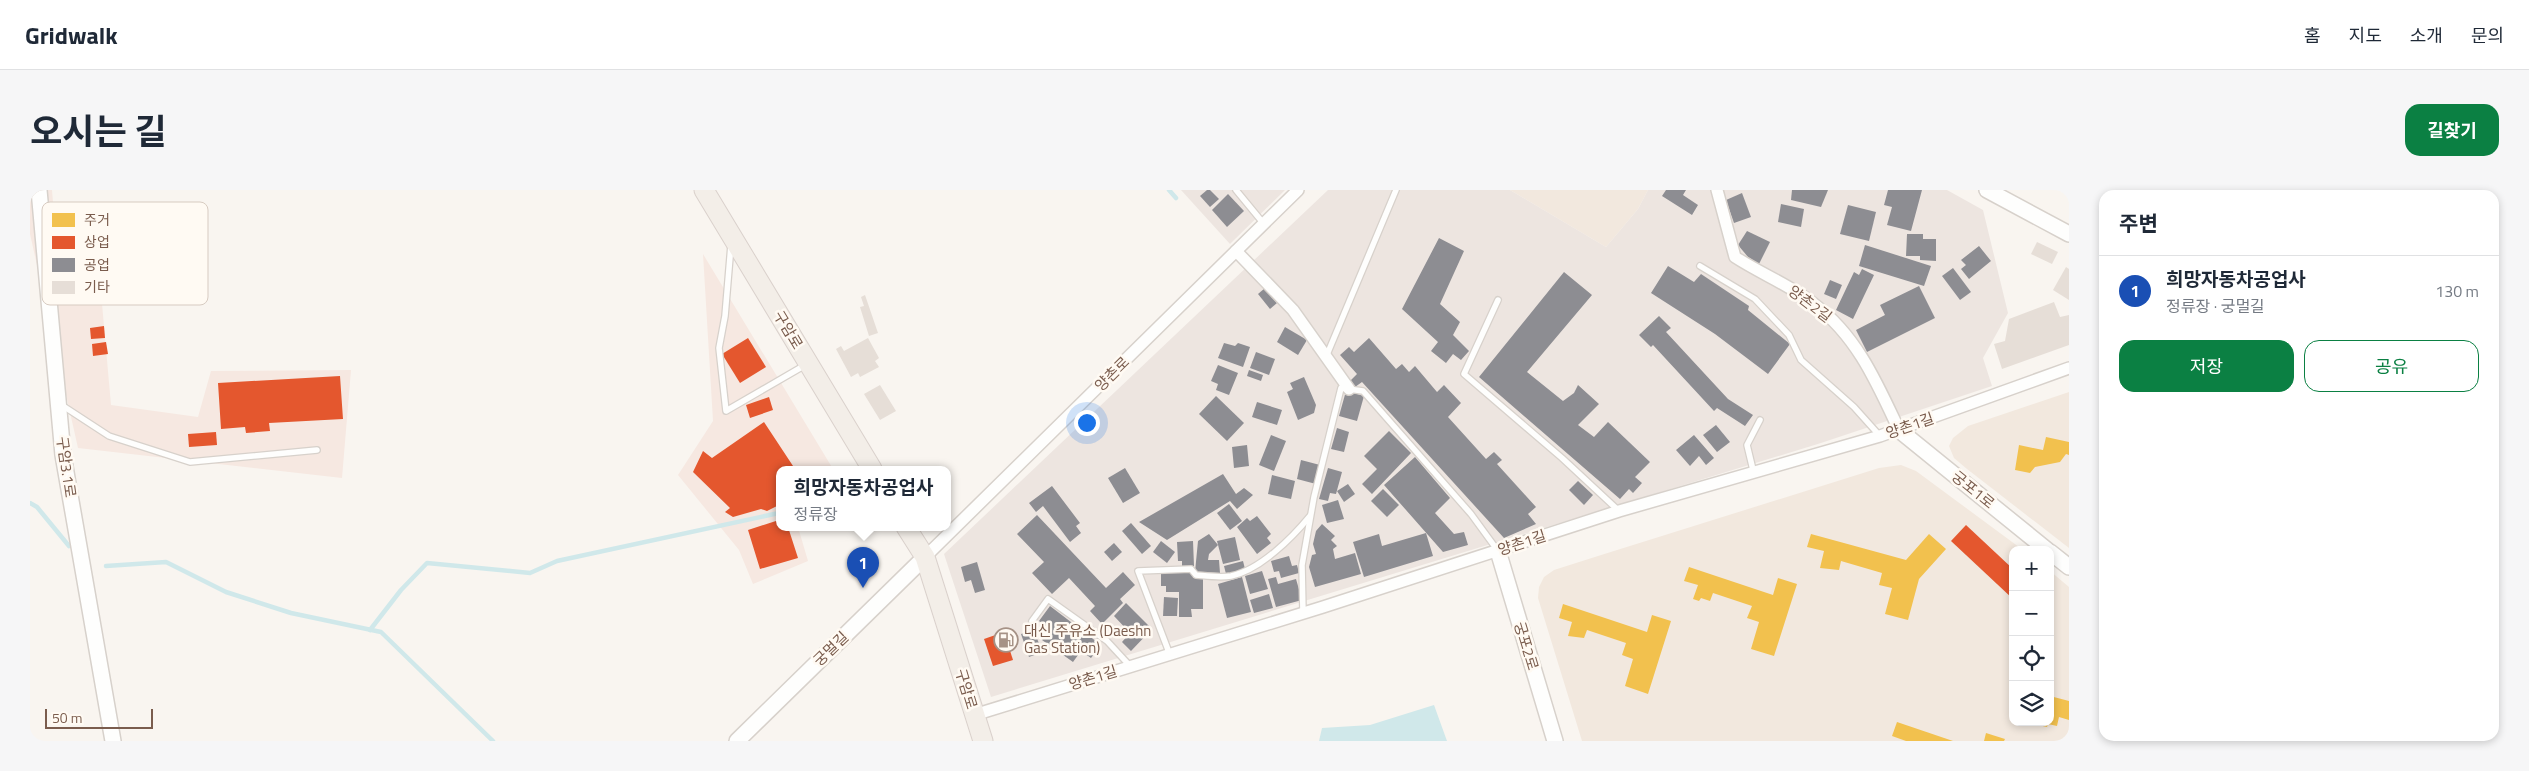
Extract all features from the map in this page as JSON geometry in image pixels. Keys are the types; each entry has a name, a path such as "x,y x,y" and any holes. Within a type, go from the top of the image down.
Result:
{"main road":[{"name":"구암로","path":"704,190 870,466"},
{"name":"구암로","path":"909,531 925,557 983,741"}],"street":[{"name":"구암3.1로","path":"39,190 42,224"},
{"name":"양촌로","path":"925,557 1298,190"},
{"name":"양촌2길","path":"1717,190 1735,256 1815,304 1846,334 1869,366 1899,430"},
{"path":"1987,190 2069,234"},
{"path":"1236,251 1293,310 1349,389"},
{"name":"구암3.1로","path":"49,305 63,455 113,741"},
{"name":"양촌1길","path":"974,715 1303,614 1619,511 1754,474 1899,430 2069,368"},
{"name":"궁포1로","path":"1899,430 2042,546"},
{"name":"궁포2로","path":"1498,550 1554,741"},
{"path":"2054,555 2069,568"},
{"name":"궁멀길","path":"737,741 925,557"}],"lane":[{"path":"1236,190 1264,224"},
{"path":"1326,357 1396,190"},
{"path":"731,235 725,316 719,348 726,411 808,363"},
{"path":"1700,266 1755,299 1789,335 1801,360 1854,407 1880,436"},
{"path":"1498,300 1464,374 1562,458 1619,511"},
{"path":"1303,614 1302,565 1311,515 1341,388 1363,391 1471,514 1498,550"},
{"path":"58,403 110,436 190,462 317,450"},
{"path":"1754,474 1747,445 1760,420"},
{"path":"1170,655 1138,570 1191,569 1196,575 1231,576 1249,569 1292,538 1311,515"},
{"path":"1032,621 1048,599 1107,641 1131,667"}],"shaded area":[{"path":"30,190 52,190 53,202 42,202 42,288 30,234"},
{"path":"1181,190 1285,190 1230,244"},
{"path":"1328,190 1510,190 1606,247 1638,209 1648,190 1947,190 1983,210 2008,313 1983,358 1992,386 1821,443 991,697 944,554"},
{"path":"1510,190 1648,190 1638,209 1606,247"},
{"path":"703,254 831,466 776,466 776,531 799,531 808,561 753,584 739,550 678,475 713,421"},
{"path":"46,305 102,305 111,405 198,417 211,371 351,370 342,478 78,448"},
{"path":"2069,392 2069,548 1954,458 1949,446 1953,438 1968,426"},
{"path":"1901,465 1916,471 2018,546 2009,546 2009,726 2054,726 2054,574 2069,587 2069,741 1582,741 1538,598 1539,587 1544,577 1554,570 1879,468"}],"water":[{"path":"1434,705 1447,741 1319,741 1322,728 1370,725"}],"building: 주거":[{"path":"2046,437 2069,442 2069,455 2066,454 2060,462 2035,467 2030,473 2015,470 2019,445 2043,450"},
{"path":"1811,534 1906,560 1929,534 1946,549 1919,579 1908,620 1885,614 1892,588 1879,585 1882,573 1841,561 1839,570 1820,568 1824,551 1807,547"},
{"path":"1689,567 1773,595 1778,578 1797,584 1774,656 1751,649 1759,622 1747,618 1752,606 1713,593 1710,601 1701,598 1699,601 1693,599 1698,585 1684,581"},
{"path":"1563,604 1647,632 1652,615 1671,621 1648,694 1625,686 1633,659 1622,655 1626,643 1587,630 1584,638 1568,636 1572,622 1559,618"},
{"path":"2054,697 2069,701 2069,720 2059,717 2057,726 2054,725"},
{"path":"1897,722 1953,741 1906,741 1892,736"},
{"path":"1986,733 2005,739 2004,741 1984,741"}],"building: 상업":[{"path":"104,326 105,338 91,339 90,328"},
{"path":"748,338 766,367 740,383 722,354"},
{"path":"106,342 108,354 93,356 92,344"},
{"path":"340,376 343,419 269,423 270,431 246,433 245,427 221,429 218,383"},
{"path":"769,397 773,410 750,418 746,405"},
{"path":"764,422 793,466 776,466 776,506 767,511 761,509 733,517 725,512 730,508 693,472 703,451 712,458"},
{"path":"216,432 217,445 189,447 188,434"},
{"path":"776,521 776,531 789,531 798,558 760,569 748,530"},
{"path":"1966,525 2009,565 2009,595 1951,541"},
{"path":"1004,632 1013,660 993,666 984,639"}],"building: 공업":[{"path":"1207,190 1210,190 1219,199 1210,207 1200,196"},
{"path":"1666,190 1686,190 1683,195 1698,205 1692,215 1662,196"},
{"path":"1792,190 1828,190 1821,207 1791,200"},
{"path":"1888,190 1922,190 1911,231 1887,225 1892,207 1884,205"},
{"path":"1742,193 1751,217 1734,223 1726,200"},
{"path":"1228,194 1244,211 1227,227 1212,210"},
{"path":"1781,204 1804,209 1801,227 1778,222"},
{"path":"1848,205 1876,212 1869,241 1840,234"},
{"path":"1747,231 1770,242 1759,264 1748,257 1738,245"},
{"path":"1907,234 1923,234 1923,239 1936,239 1936,261 1920,260 1920,256 1906,256"},
{"path":"1439,238 1464,251 1440,304 1460,322 1453,335 1469,351 1461,360 1453,354 1446,363 1431,351 1438,342 1402,309"},
{"path":"1865,245 1931,266 1924,286 1859,266"},
{"path":"1979,246 1991,261 1969,279 1961,269 1966,265 1961,260"},
{"path":"1668,266 1694,282 1701,274 1749,306 1748,310 1790,344 1768,374 1715,334 1651,293"},
{"path":"1953,268 1971,292 1960,300 1942,276"},
{"path":"1862,269 1874,275 1853,319 1836,310 1854,272 1859,275"},
{"path":"1564,272 1592,295 1527,372 1563,401 1574,393 1578,385 1599,404 1578,425 1594,437 1608,422 1650,462 1635,477 1642,483 1633,493 1629,489 1620,499 1479,377"},
{"path":"1830,280 1842,285 1836,299 1824,294"},
{"path":"1919,286 1935,318 1867,352 1856,330 1885,315 1880,305"},
{"path":"1265,288 1277,303 1270,309 1258,294"},
{"path":"1659,316 1671,328 1666,332 1728,399 1753,415 1745,426 1717,408 1714,411 1653,345 1651,347 1639,335"},
{"path":"1285,327 1307,340 1298,355 1277,342"},
{"path":"1369,338 1396,369 1402,364 1409,372 1415,366 1437,392 1444,385 1461,403 1448,417 1486,459 1494,452 1502,460 1497,464 1536,507 1528,514 1536,524 1504,538 1362,382 1355,387 1350,381 1357,374 1340,355 1349,347 1354,352"},
{"path":"1224,343 1235,346 1238,343 1250,347 1243,367 1218,358"},
{"path":"1256,352 1275,359 1269,375 1250,368"},
{"path":"1218,365 1238,373 1229,395 1216,390 1218,384 1211,381"},
{"path":"1249,370 1263,375 1261,381 1247,376"},
{"path":"1304,377 1316,405 1314,413 1298,420 1287,392 1293,389 1290,383"},
{"path":"1346,391 1364,396 1357,421 1339,416"},
{"path":"1216,396 1244,423 1227,441 1199,414"},
{"path":"1257,402 1282,410 1277,425 1252,417"},
{"path":"1716,425 1730,442 1717,452 1703,435"},
{"path":"1337,428 1349,432 1344,452 1331,449"},
{"path":"1389,431 1411,453 1372,494 1362,484 1377,469 1364,456"},
{"path":"1271,435 1286,441 1274,471 1259,465"},
{"path":"1694,435 1714,458 1706,465 1699,456 1690,466 1676,450"},
{"path":"1247,445 1249,466 1234,468 1232,447"},
{"path":"1415,457 1450,498 1435,513 1454,534 1464,532 1468,545 1443,552 1384,485"},
{"path":"1301,460 1320,465 1316,484 1297,479"},
{"path":"1125,468 1140,493 1123,503 1108,478"},
{"path":"1328,468 1342,472 1336,494 1330,493 1328,501 1319,499"},
{"path":"1223,474 1236,494 1244,488 1253,495 1237,509 1230,501 1167,540 1139,522"},
{"path":"1272,475 1295,481 1291,499 1268,494"},
{"path":"1578,481 1593,495 1584,505 1569,490"},
{"path":"1348,484 1355,494 1344,502 1337,491"},
{"path":"1052,486 1080,523 1076,526 1081,533 1070,542 1043,506 1036,512 1029,503"},
{"path":"1383,489 1399,505 1387,517 1371,501"},
{"path":"1338,500 1344,519 1327,523 1322,505"},
{"path":"1229,504 1242,521 1230,530 1217,513"},
{"path":"1037,515 1106,588 1123,572 1135,585 1120,599 1123,603 1102,624 1090,611 1095,606 1069,578 1052,594 1032,573 1044,562 1017,534"},
{"path":"1257,516 1271,534 1267,538 1271,543 1257,554 1237,527 1247,518 1250,521"},
{"path":"1131,523 1151,546 1142,554 1122,531"},
{"path":"1322,524 1335,536 1331,540 1337,546 1333,549 1335,559 1355,553 1361,574 1315,587 1309,567 1312,555 1316,554 1313,544 1316,531"},
{"path":"1426,533 1433,556 1364,577 1353,542 1379,534 1382,546"},
{"path":"1209,534 1218,545 1209,554 1208,560 1219,560 1220,573 1195,572 1198,541"},
{"path":"1235,537 1240,560 1223,564 1217,541"},
{"path":"1161,541 1175,552 1167,563 1153,552"},
{"path":"1193,541 1194,566 1182,566 1182,561 1178,561 1177,542"},
{"path":"1114,543 1122,552 1112,561 1104,552"},
{"path":"1289,556 1292,566 1297,565 1299,573 1281,578 1279,571 1274,572 1271,561"},
{"path":"1243,561 1245,569 1226,574 1224,566"},
{"path":"977,562 985,590 975,593 971,580 965,582 961,567"},
{"path":"1262,571 1268,589 1250,594 1245,576"},
{"path":"1161,573 1193,573 1193,578 1203,578 1203,609 1191,609 1192,617 1179,617 1179,592 1166,592 1166,586 1161,586"},
{"path":"1242,577 1251,612 1227,618 1218,584"},
{"path":"1276,577 1278,584 1296,579 1302,600 1276,607 1268,579"},
{"path":"1269,594 1273,608 1254,613 1250,600"},
{"path":"1164,597 1178,598 1177,616 1163,616"},
{"path":"1126,603 1152,629 1131,651 1122,642 1130,633 1114,616"},
{"path":"1050,606 1101,645 1091,658 1081,651 1073,662 1042,640 1050,630 1039,621"},
{"path":"1034,630 1042,652 1029,657 1021,634"}],"building: 기타":[{"path":"2037,242 2058,252 2052,264 2031,254"},
{"path":"2066,267 2069,269 2069,300 2053,290"},
{"path":"865,295 878,333 869,336 860,307 864,306 861,297"},
{"path":"2054,302 2060,317 2069,315 2069,345 2002,369 1994,344 2005,341 2009,319"},
{"path":"868,338 879,358 875,361 879,367 860,377 858,373 851,377 836,349 841,346 844,351"},
{"path":"880,385 896,411 880,420 864,394"}],"waterway":[{"path":"1169,190 1176,198"},
{"path":"30,503 37,507 69,546"},
{"path":"370,630 401,590 427,563 530,573 557,561 776,514"},
{"path":"106,566 166,562 226,592 291,613 381,632 493,741"}],"place":[{"name":"희망자동차공업사","path":"863,588"},
{"name":"대신 주유소 (Daeshn Gas Station)","path":"1006,640"}]}
